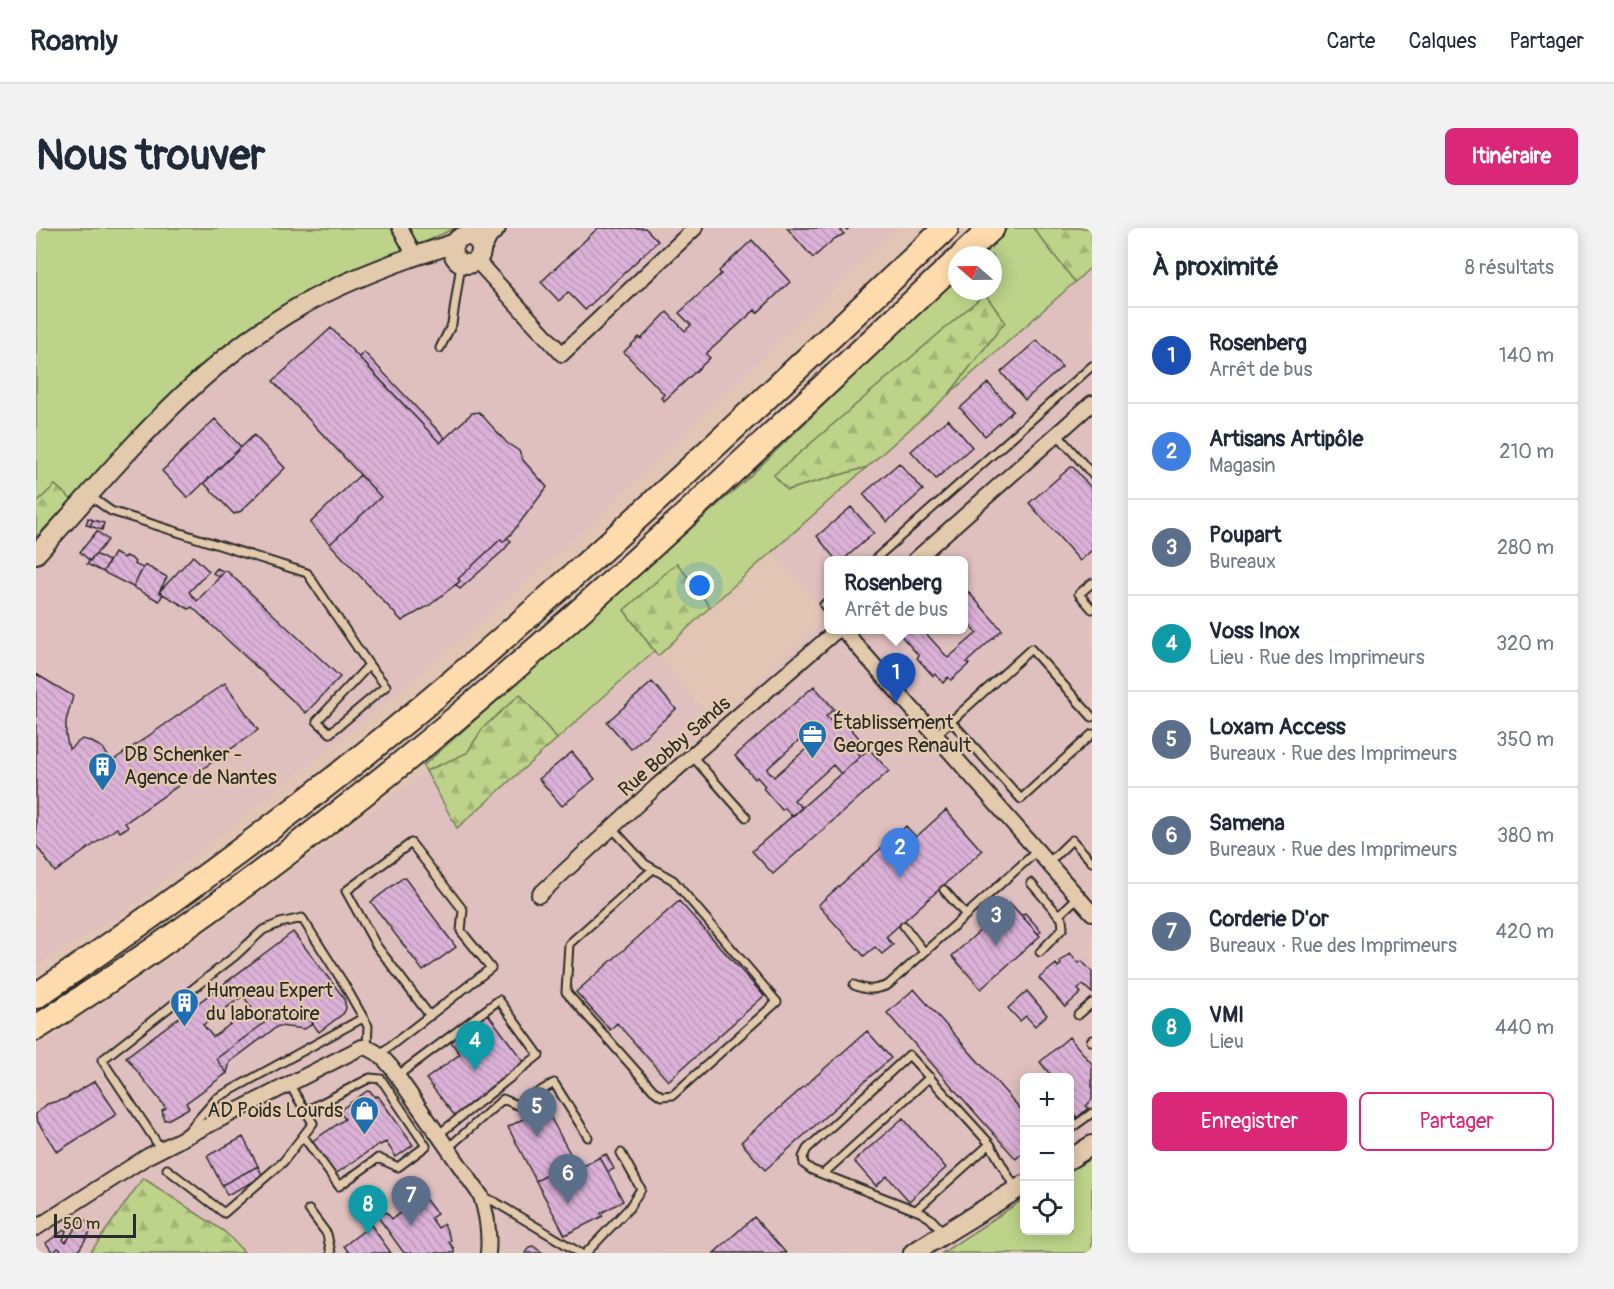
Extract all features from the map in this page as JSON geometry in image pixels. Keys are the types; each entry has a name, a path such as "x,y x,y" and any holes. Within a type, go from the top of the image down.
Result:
{"highway":[{"path":"36,996 255,840 338,776 456,679 600,550 946,228"},
{"path":"973,246 992,228"},
{"path":"36,1028 254,878 403,762 493,687 638,558 948,269"}],"street":[{"path":"400,228 415,256"},
{"path":"36,554 130,447 180,398 260,331 305,303 368,274 415,256 469,248 496,228"},
{"path":"469,248 562,354 695,228"},
{"path":"921,556 1092,404"},
{"name":"Rue Bobby Sands","path":"539,895 692,756 832,634"},
{"path":"847,634 1092,913"},
{"path":"37,1226 161,1149 354,1050 367,1047 380,1054 397,1076 481,1196 488,1216 490,1238 488,1253"},
{"path":"1074,1156 1092,1145"},
{"path":"913,1253 1020,1188"}],"lane":[{"path":"440,348 452,324 469,248"},
{"path":"880,556 1092,366"},
{"path":"1057,434 1092,474"},
{"path":"88,494 111,511 307,573 369,665 386,686 330,733 317,721 369,665"},
{"path":"1092,583 1079,594 1092,609"},
{"path":"936,735 1031,649 1092,717"},
{"path":"951,721 1021,799 1092,734"},
{"path":"692,756 746,817"},
{"path":"612,828 645,864 673,880 777,1002 673,1095 661,1096 653,1090 566,992 569,944 653,869"},
{"path":"1048,863 1072,840 1092,862"},
{"path":"380,1054 430,1016 491,968 461,930 463,910 411,843 346,891 376,945 430,1016"},
{"path":"854,985 876,990 888,984 1037,851"},
{"path":"1031,883 1062,919 1063,928 1040,952"},
{"path":"944,890 966,915"},
{"path":"1059,915 1078,897"},
{"path":"161,1149 102,1059 236,956 263,930 302,918 368,1026 367,1047"},
{"path":"904,926 924,952"},
{"path":"397,1076 499,1000 539,1055 439,1134"},
{"path":"1078,1015 1092,1003"},
{"path":"182,1139 217,1098 363,1018"},
{"path":"945,1233 930,1218 916,1210 812,1170 804,1164 803,1157 807,1149 909,1055 990,1144 1020,1188"},
{"path":"823,1174 930,1077"},
{"path":"303,1136 339,1186 378,1158 398,1167 426,1146 381,1079 370,1078 306,1111"},
{"path":"448,1148 503,1099 517,1105 554,1083 588,1137"},
{"path":"166,1169 224,1214 283,1162 313,1123 289,1084"},
{"path":"1073,1127 1092,1113"},
{"path":"916,1210 990,1144"},
{"path":"586,1253 629,1208 641,1189 621,1153"},
{"path":"481,1196 580,1253"},
{"path":"309,1210 327,1234 331,1253"}],"shaded area":[{"path":"455,228 896,228 580,534 394,697 127,910 36,966 36,537 158,408 358,273"},
{"path":"1092,266 1092,1157 1074,1168 1074,1073 1020,1073 1020,1202 942,1253 36,1253 36,1047 179,953 426,771 457,828 654,651 713,722 824,622 824,634 968,634 968,556 824,556 824,610 772,552"}],"green space":[{"path":"36,228 455,228 358,273 158,408 72,500 55,485 36,503"},
{"path":"1008,228 1035,228 1075,282 948,395 1005,322 989,300 1002,300 1002,246 989,246"},
{"path":"1035,228 1092,228 1092,266 1075,282"},
{"path":"948,285 948,300 978,300 774,475 788,490 867,467 710,607 677,563 624,610 654,651 557,739 520,695 483,728 467,753 426,771 423,766 748,478"},
{"path":"978,300 989,300 1005,322 948,395 867,467 787,490 774,475"},
{"path":"55,485 72,500 36,537 36,503"},
{"path":"677,563 710,607 658,656 624,610"},
{"path":"520,694 557,739 457,828 426,771 467,753 483,728"},
{"path":"1092,1157 1092,1253 942,1253 1020,1202 1020,1235 1074,1235 1074,1168"},
{"path":"143,1178 225,1232 245,1253 90,1253"}],"building":[{"path":"598,228 645,228 658,241 585,310 568,292 559,301 541,282"},
{"path":"787,228 844,228 841,231 844,234 834,239 813,258"},
{"path":"752,240 790,282 757,313 755,310 706,354 710,358 664,401 661,398 664,394 624,352 639,337 641,339 667,312 685,331 691,325 679,313 721,274 719,271"},
{"path":"331,328 440,443 472,413 479,412 507,443 519,451 523,460 547,487 503,542 501,539 458,579 460,581 430,605 402,621 330,544 381,497 273,381"},
{"path":"1037,340 1062,367 1025,400 1001,372"},
{"path":"364,352 445,438 440,443 359,357"},
{"path":"988,383 1013,411 985,436 960,408"},
{"path":"215,419 241,447 188,498 162,471"},
{"path":"948,419 972,447 936,479 911,451"},
{"path":"254,435 285,468 241,511 234,514 204,483"},
{"path":"899,463 923,490 887,522 863,494"},
{"path":"1072,466 1092,489 1092,550 1080,561 1029,503"},
{"path":"360,475 381,497 330,544 310,523"},
{"path":"851,507 874,533 848,556 833,556 817,536"},
{"path":"88,518 93,520 90,526 86,525"},
{"path":"93,520 104,523 102,530 90,526"},
{"path":"97,531 108,540 90,561 80,552"},
{"path":"507,538 511,541 504,550 460,589 456,585 460,581 458,579 501,539 503,542"},
{"path":"114,553 124,558 125,556 131,558 134,564 143,568 133,587 103,572"},
{"path":"95,554 109,561 103,572 87,564"},
{"path":"193,556 209,571 189,592 197,601 226,570 340,677 306,713 192,607 189,609 159,592"},
{"path":"145,565 167,577 159,592 163,594 159,601 133,587"},
{"path":"217,568 224,572 219,577 213,573"},
{"path":"968,592 1002,630 967,662 969,664 951,680 948,677 943,683 935,674 933,676 917,658 919,656 900,634 927,634 948,658 977,633 968,623"},
{"name":"DB Schenker - Agence de Nantes","path":"36,674 73,696 66,721 69,749 82,739 90,741 103,748 109,760 112,761 225,683 258,730 125,823 128,827 120,832 117,828 55,872 36,845"},
{"path":"652,682 676,709 631,749 607,722"},
{"path":"814,686 834,709 826,716 834,725 841,718 861,740 853,747 861,756 841,774 833,765 794,800 802,808 792,817 785,808 782,810 763,788 765,786 757,777 755,779 735,756","holes":["806,734 813,743 774,777 767,769"]},
{"path":"869,749 889,771 773,874 752,851"},
{"path":"572,752 595,779 562,806 539,779"},
{"path":"946,810 982,851 886,937 893,945 882,954 875,947 864,956 818,905 906,826 916,837"},
{"path":"404,877 456,947 423,971 371,902"},
{"path":"679,901 764,996 668,1081 617,1023 610,1030 576,992"},
{"path":"1010,903 1040,936 981,989 952,956"},
{"path":"1025,913 1041,931 1038,934 1021,915"},
{"name":"Humeau Expert du laboratoire","path":"293,932 344,998 346,1008 344,1013 319,1032 307,1016 279,1012 216,1059 227,1073 186,1103 189,1108 169,1119 164,1120 162,1110 166,1108 126,1057","holes":["243,996 252,1008 213,1037 203,1025"]},
{"path":"1070,953 1092,972 1092,993 1083,985 1078,989 1081,993 1065,1007 1039,978 1056,964 1058,967"},
{"path":"914,989 1020,1108 1020,1155 1016,1159 887,1013"},
{"path":"1027,991 1047,1015 1035,1026 1026,1016 1020,1021 1008,1008"},
{"path":"279,1012 307,1016 313,1023 305,1029 278,1026 230,1062 227,1073 216,1059"},
{"path":"487,1013 524,1062 455,1116 426,1079 460,1054 451,1042"},
{"path":"867,1031 891,1058 765,1170 741,1142"},
{"path":"1069,1037 1092,1064 1092,1100 1086,1106 1088,1108 1077,1118 1074,1116 1074,1073 1049,1073 1040,1062"},
{"path":"95,1081 117,1114 57,1152 36,1119 36,1114 47,1104 65,1099"},
{"name":"AD Poids Lourds","path":"367,1091 375,1097 378,1096 413,1145 396,1157 386,1142 379,1144 334,1175 311,1142 345,1119 339,1111"},
{"path":"545,1107 574,1161 536,1181 508,1127"},
{"path":"903,1118 946,1168 909,1201 887,1176 876,1186 854,1161"},
{"path":"243,1137 258,1166 222,1185 207,1156"},
{"path":"606,1154 614,1169 608,1172 600,1157"},
{"path":"600,1157 623,1201 601,1213 603,1216 565,1235 536,1181 574,1161 578,1169"},
{"path":"258,1166 263,1177 227,1195 222,1185"},
{"path":"423,1196 437,1214 431,1218 438,1228 444,1224 454,1253 404,1253 378,1217 386,1212 392,1219"},
{"path":"754,1217 786,1253 714,1253"},
{"path":"82,1218 94,1226 77,1253 60,1253 61,1250 58,1248 53,1253 46,1243 64,1230 66,1231 63,1240 66,1242"},
{"path":"371,1225 391,1253 349,1253 344,1246"},
{"path":"533,1246 543,1253 525,1253 529,1247"}],"place":[{"name":"Rosenberg","path":"896,703"},
{"name":"Établissement Georges Renault","path":"812,760"},
{"name":"DB Schenker - Agence de Nantes","path":"103,792"},
{"name":"Artisans Artipôle","path":"900,878"},
{"name":"Poupart","path":"996,946"},
{"name":"Humeau Expert du laboratoire","path":"185,1028"},
{"name":"Voss Inox","path":"475,1071"},
{"name":"AD Poids Lourds","path":"364,1136"},
{"name":"Loxam Access","path":"537,1137"},
{"name":"Samena","path":"568,1204"},
{"name":"Corderie D'or","path":"411,1226"},
{"name":"VMI","path":"368,1235"}]}
